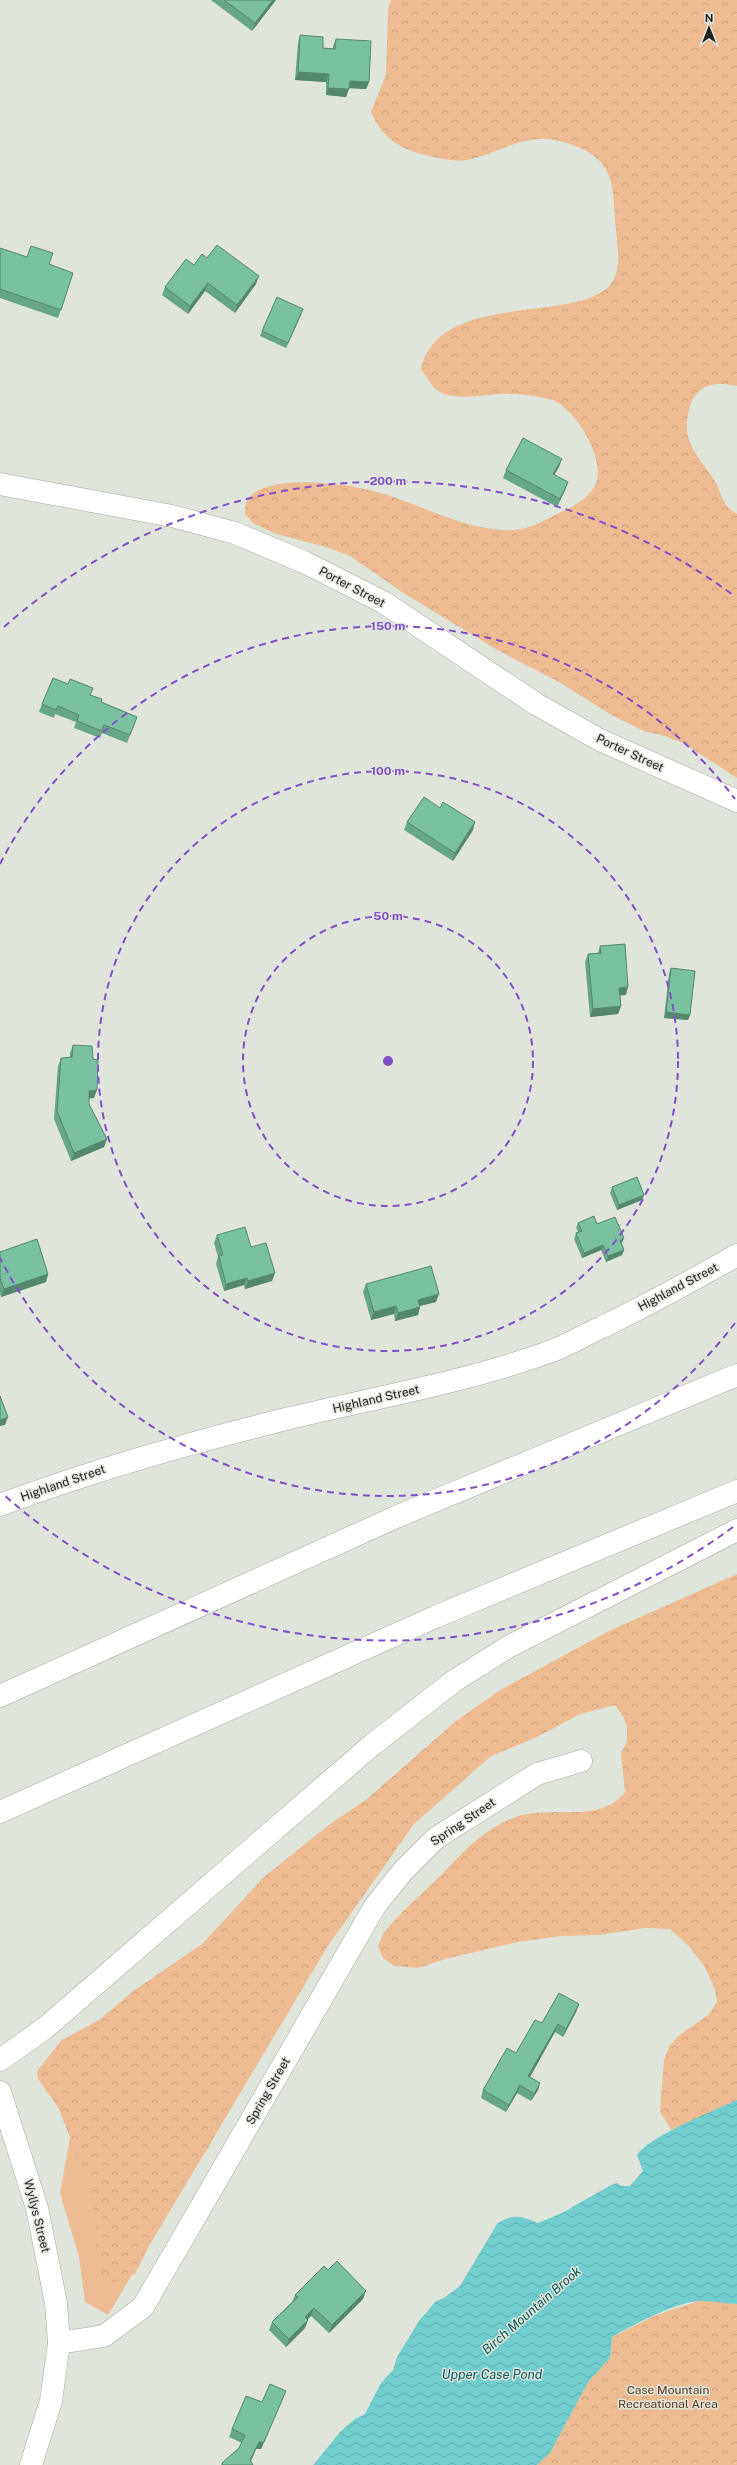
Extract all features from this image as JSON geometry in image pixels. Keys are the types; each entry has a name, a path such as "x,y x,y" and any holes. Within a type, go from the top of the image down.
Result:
{"main road":[{"name":"Porter Street","path":"0,484 172,516 235,533 304,562 383,602 549,711 600,740 737,801"},
{"name":"Highland Street","path":"0,1505 61,1482 169,1449 287,1419 408,1392 510,1365 551,1352 626,1315 737,1255"},
{"path":"0,1696 403,1514 737,1375"},
{"path":"0,1812 435,1616 737,1491"},
{"path":"0,2060 45,2028 348,1766 454,1681 514,1643 737,1530"},
{"name":"Spring Street","path":"59,2343 104,2336 143,2308 375,1906 403,1871 436,1838 537,1774 581,1761"},
{"name":"Wyllys Street","path":"0,2092 38,2208 56,2303 59,2343"},
{"path":"31,2465 51,2401 59,2343"}],"green space":[{"path":"391,0 737,0 737,386 728,384 711,385 699,391 690,405 687,428 690,443 696,455 716,483 728,507 737,514 737,778 683,743 659,734 646,732 613,716 559,682 499,651 405,594 350,556 326,547 276,534 253,523 245,514 245,505 247,501 255,492 268,486 302,482 338,484 365,489 400,499 467,524 485,528 513,530 533,526 573,506 587,496 596,483 598,473 597,461 593,448 579,423 561,405 552,400 520,394 467,397 447,395 435,388 421,369 434,343 457,326 486,316 581,301 604,291 616,274 618,261 613,193 608,172 594,156 584,150 570,144 551,139 536,139 523,142 483,156 459,161 442,159 413,152 404,148 388,137 376,122 371,112 386,75 388,10"},
{"path":"737,1574 737,2100 672,2131 660,2112 664,2060 669,2047 677,2037 709,2014 717,2002 715,1990 705,1967 689,1946 670,1929 645,1928 599,1935 561,1936 518,1942 445,1959 418,1968 394,1966 383,1958 378,1946 383,1934 391,1924 462,1853 494,1827 513,1818 527,1814 542,1812 587,1811 601,1808 614,1802 625,1792 621,1754 627,1741 627,1728 623,1716 615,1705 580,1714 535,1738 491,1756 414,1824 338,1932 283,2003 207,2150 158,2217 146,2252 135,2274 108,2285 103,2281 98,2270 95,2217 88,2183 58,2107 38,2079 37,2072 40,2067 62,2040 99,2020 132,1992 202,1944 264,1877 330,1824 367,1799 456,1721 502,1689 609,1631"},
{"path":"354,1902 108,2315 85,2302 79,2257 60,2193 70,2138"},
{"name":"Case Mountain Recreational Area","path":"702,2300 737,2304 737,2465 537,2465 550,2453 588,2382 610,2358 612,2337 656,2315"}],"water":[{"name":"Upper Case Pond","path":"737,2100 737,2304 712,2301 693,2302 656,2314 612,2337 610,2358 588,2382 550,2453 537,2465 313,2465 341,2431 355,2419 365,2414 381,2383 393,2370 397,2357 419,2321 436,2301 444,2298 460,2286 497,2224 513,2217 522,2217 538,2223 562,2213 611,2185 617,2183 621,2186 630,2186 643,2171 637,2155 644,2148 654,2140 683,2124"}],"building":[{"path":"224,0 273,0 255,23"},
{"path":"300,35 323,37 323,48 335,49 336,39 371,41 369,82 350,81 349,89 328,88 329,74 298,72"},
{"path":"217,245 259,276 237,305 208,283 190,306 165,287 186,259 194,265 202,254 207,258"},
{"path":"31,246 53,253 49,264 73,273 61,310 0,289 0,248 27,257"},
{"path":"277,297 303,309 288,343 262,331"},
{"path":"523,438 562,459 553,474 568,482 560,499 506,470"},
{"path":"53,678 68,684 70,679 93,688 90,695 102,699 101,702 137,717 130,735 104,725 102,731 77,721 79,715 58,706 56,710 42,704"},
{"path":"424,797 440,808 443,802 475,822 455,853 407,822"},
{"path":"625,944 628,987 619,988 621,1006 593,1009 588,954 601,953 600,946"},
{"path":"671,968 695,971 690,1015 666,1012"},
{"path":"73,1045 92,1046 93,1059 98,1060 97,1090 89,1091 89,1104 107,1139 74,1153 57,1111 61,1058 72,1057"},
{"path":"637,1177 644,1195 619,1205 612,1187"},
{"path":"594,1216 597,1224 615,1217 624,1238 620,1240 624,1250 608,1256 603,1245 584,1253 576,1233 582,1231 578,1223"},
{"path":"245,1227 251,1247 266,1243 275,1273 248,1281 247,1278 226,1284 219,1256 223,1255 217,1235"},
{"path":"37,1239 48,1274 4,1289 0,1278 0,1252"},
{"path":"431,1266 439,1294 418,1300 420,1307 398,1313 396,1306 374,1312 366,1284"},
{"path":"0,1396 8,1417 0,1420"},
{"path":"559,1993 579,2004 566,2029 558,2024 528,2076 540,2083 534,2094 520,2085 509,2105 483,2090 507,2048 516,2053 535,2020 542,2023"},
{"path":"337,2261 366,2291 332,2325 314,2308 305,2317 308,2320 289,2339 272,2322 298,2297 295,2295 324,2266 328,2270"},
{"path":"270,2384 286,2391 264,2442 259,2442 250,2460 253,2465 223,2465 222,2463 239,2448 245,2435 232,2429 246,2396 262,2402"}],"water label":[{"name":"Birch Mountain Brook","path":"531,2310"}]}
